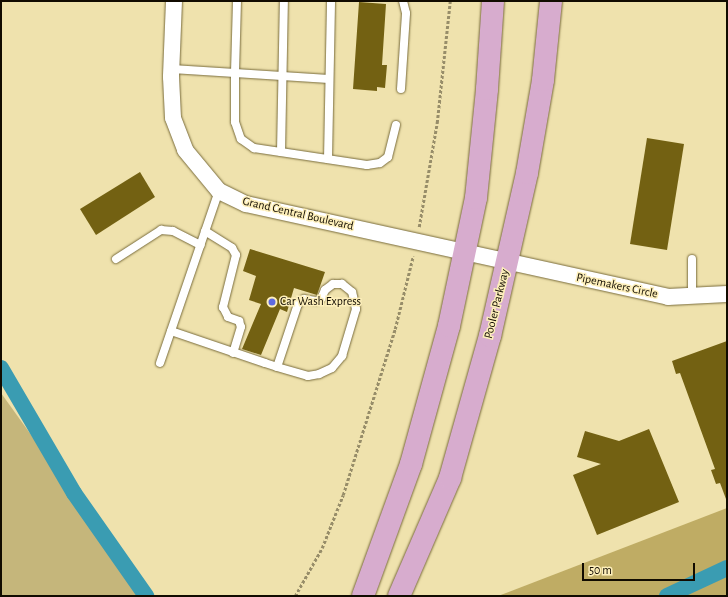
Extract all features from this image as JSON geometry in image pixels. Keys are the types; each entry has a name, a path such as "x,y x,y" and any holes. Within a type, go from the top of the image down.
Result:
{"main road":[{"path":"363,596 411,464 449,326 476,198 487,89 493,1"},
{"name":"Pooler Parkway","path":"399,596 450,478 490,336 527,173 542,88 549,5"}],"street":[{"name":"Grand Central Boulevard","path":"174,1 172,69 173,118 183,144 219,191 246,204 507,262"},
{"name":"Pipemakers Circle","path":"507,262 668,297 692,297 727,294"}],"lane":[{"path":"237,1 235,122 241,138 254,148 367,165 380,163 388,157 396,125"},
{"path":"281,152 284,1"},
{"path":"328,159 331,1"},
{"path":"401,89 406,13 403,1"},
{"path":"172,69 330,79"},
{"path":"160,363 219,191"},
{"path":"116,259 161,230 173,231 200,245"},
{"path":"205,231 232,248 236,255 223,307 228,317 239,321 241,327 233,353"},
{"path":"692,259 692,297"},
{"path":"171,331 233,353 277,367 308,376 332,368 342,356 356,309 352,292 342,284 333,284 325,290 321,299 316,301 304,299 298,304 277,367"}],"path":[{"path":"418,230 437,123 450,1"},
{"path":"295,596 322,548 343,495 395,329 414,251"}],"shaded area":[{"path":"1,393 138,584 143,596 1,596"},
{"path":"727,508 727,596 498,596"}],"building":[{"path":"359,2 386,4 382,65 387,65 385,88 377,87 377,91 353,89"},
{"path":"647,138 684,144 667,250 630,244"},
{"path":"140,172 155,197 96,235 80,209"},
{"name":"Car Wash Express","path":"250,249 325,272 317,295 294,288 287,312 280,309 261,355 242,349 261,304 249,300 256,276 243,271"},
{"path":"727,341 726,499 720,483 716,484 711,470 715,469 680,373 676,374 672,361"},
{"path":"649,429 679,502 597,535 573,475 601,464 577,457 585,431 619,441"}],"waterway":[{"path":"1,368 74,493 146,596"},
{"path":"667,596 727,568"}],"place":[{"name":"Car Wash Express","path":"272,302"}]}
